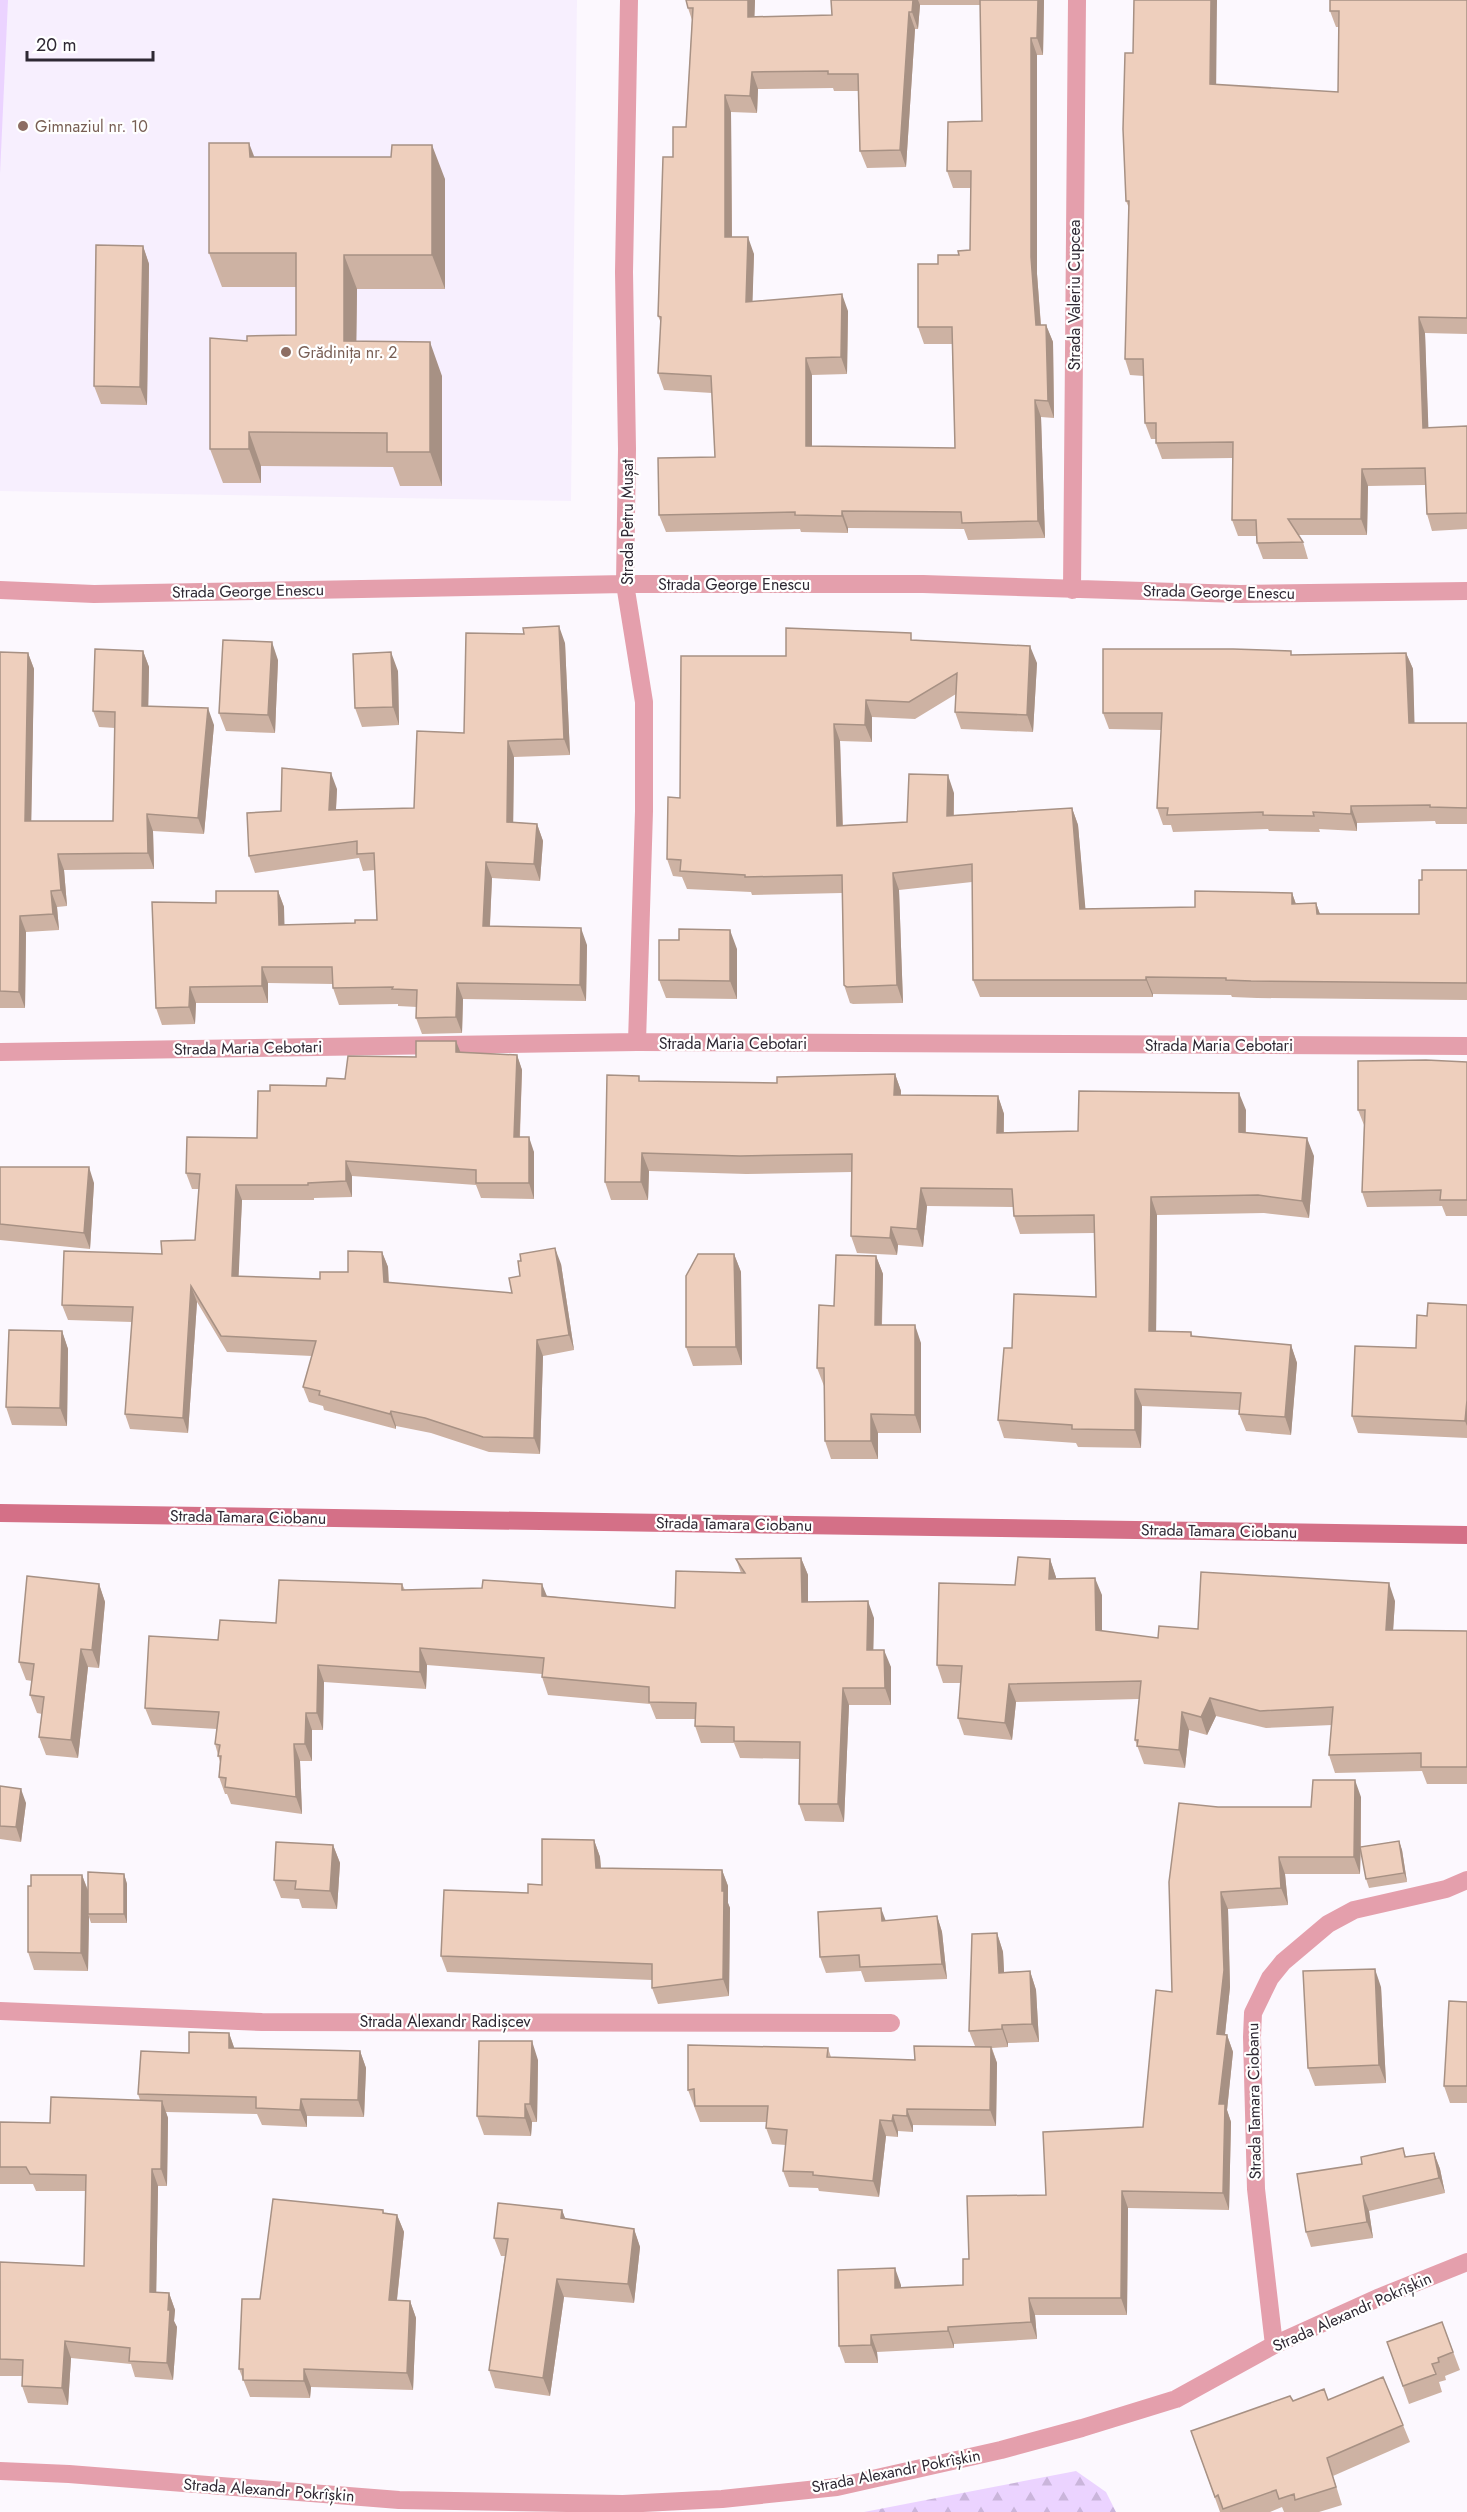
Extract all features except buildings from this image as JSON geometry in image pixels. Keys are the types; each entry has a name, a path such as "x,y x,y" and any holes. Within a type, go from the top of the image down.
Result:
{"street":[{"name":"Strada Petru Mușat","path":"629,0 624,272 627,449 625,584 644,702 644,811 637,1042"},
{"name":"Strada Valeriu Cupcea","path":"1072,590 1077,0"},
{"name":"Strada George Enescu","path":"0,590 94,594 625,584 923,584 1240,594 1467,591"},
{"name":"Strada Maria Cebotari","path":"0,1052 637,1042 1467,1046"},
{"name":"Strada Tamara Ciobanu","path":"0,1513 1467,1535"},
{"name":"Strada Tamara Ciobanu","path":"1274,2345 1256,2189 1253,2013 1270,1978 1283,1962 1328,1924 1353,1910 1446,1889 1467,1880"},
{"name":"Strada Alexandr Radișcev","path":"0,2011 262,2022 891,2024"},
{"name":"Strada Alexandr Pokrîșkin","path":"0,2471 69,2474 399,2500 623,2504 722,2499 837,2487 1001,2450 1176,2399 1274,2345 1380,2297 1467,2262"}],"shaded area":[{"name":"Grădinița nr. 2","path":"0,0 577,0 571,501 0,491"}],"green space":[{"path":"0,0 8,0 0,174"},
{"path":"1076,2471 1106,2492 1116,2512 864,2512"}],"place":[{"name":"Gimnaziul nr. 10","path":"23,126"},
{"name":"Grădinița nr. 2","path":"286,352"}]}
